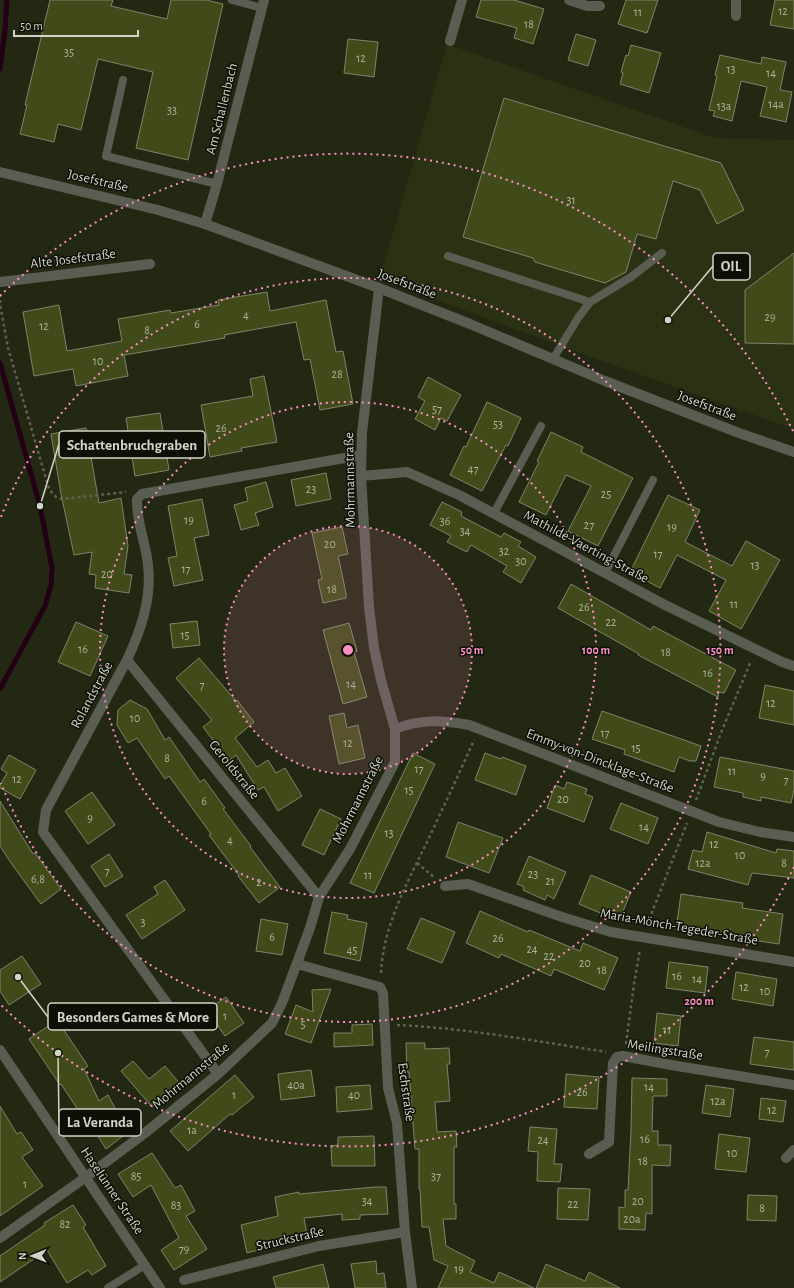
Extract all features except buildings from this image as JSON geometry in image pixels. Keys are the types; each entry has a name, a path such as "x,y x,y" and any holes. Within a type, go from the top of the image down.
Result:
{"street":[{"path":"450,41 462,0"},
{"path":"569,0 587,6 600,6"},
{"path":"736,0 736,16"},
{"name":"Am Schallenbach","path":"205,224 217,184 263,4"},
{"name":"Josefstraße","path":"0,172 158,210 205,224 379,288 470,324 605,381 731,430 794,452"},
{"name":"Alte Josefstraße","path":"0,282 150,264"},
{"name":"Mohrmannstraße","path":"0,1238 145,1133 218,1074 272,1023 282,1003 297,964 319,897 350,849 395,762 395,729 381,680 374,648 369,607 361,476 362,433 379,288"},
{"path":"137,499 142,494 361,455"},
{"name":"Mathilde-Vaerting-Straße","path":"361,476 407,472 459,495 494,513 665,605 756,650 794,666"},
{"name":"Rolandstraße","path":"137,499 137,510 148,566 149,593 139,636 128,660 46,810 43,832 218,1074"},
{"name":"Geroldstraße","path":"128,660 319,897"},
{"name":"Emmy-von-Dincklage-Straße","path":"395,729 408,724 424,721 463,724 479,728 719,822 760,832 794,837"},
{"name":"Maria-Mönch-Tegeder-Straße","path":"445,886 468,884 562,917 611,932 794,962"},
{"path":"297,964 380,987"},
{"name":"Eschstraße","path":"380,987 383,993 388,1088 397,1123 405,1232 412,1288"},
{"name":"Haselünner Straße","path":"0,1050 160,1288"},
{"name":"Meilingstraße","path":"589,1154 609,1142 613,1063 617,1057 623,1056 671,1066 794,1085"},
{"path":"786,1158 794,1150"},
{"name":"Struckstraße","path":"184,1280 319,1246 405,1232"}],"lane":[{"path":"232,0 263,4"},
{"path":"123,80 106,156 217,184"},
{"path":"553,359 578,318 590,302 631,277 662,253"},
{"path":"448,256 590,302"},
{"path":"494,513 541,426"},
{"path":"605,573 653,480"},
{"path":"108,1288 145,1265"}],"path":[{"path":"0,282 0,304 8,348 49,489 56,497 62,499 128,491 137,499"},
{"path":"385,1024 430,1027 504,1036 602,1051 617,1057 626,1046 634,984 643,937 692,812 722,730 756,650"},
{"path":"380,987 381,960 398,903 479,728"},
{"path":"417,863 445,886"}],"shaded area":[{"path":"447,44 715,138 794,140 794,429 608,363 380,279"}],"waterway":[{"path":"0,69 7,0"},
{"path":"0,363 40,506 52,568 51,585 45,606 0,689"}],"place":[{"name":"OIL","path":"668,320"},
{"name":"Schattenbruchgraben","path":"40,506"},
{"name":"Besonders Games & More","path":"18,977"},
{"name":"La Veranda","path":"58,1053"}]}
